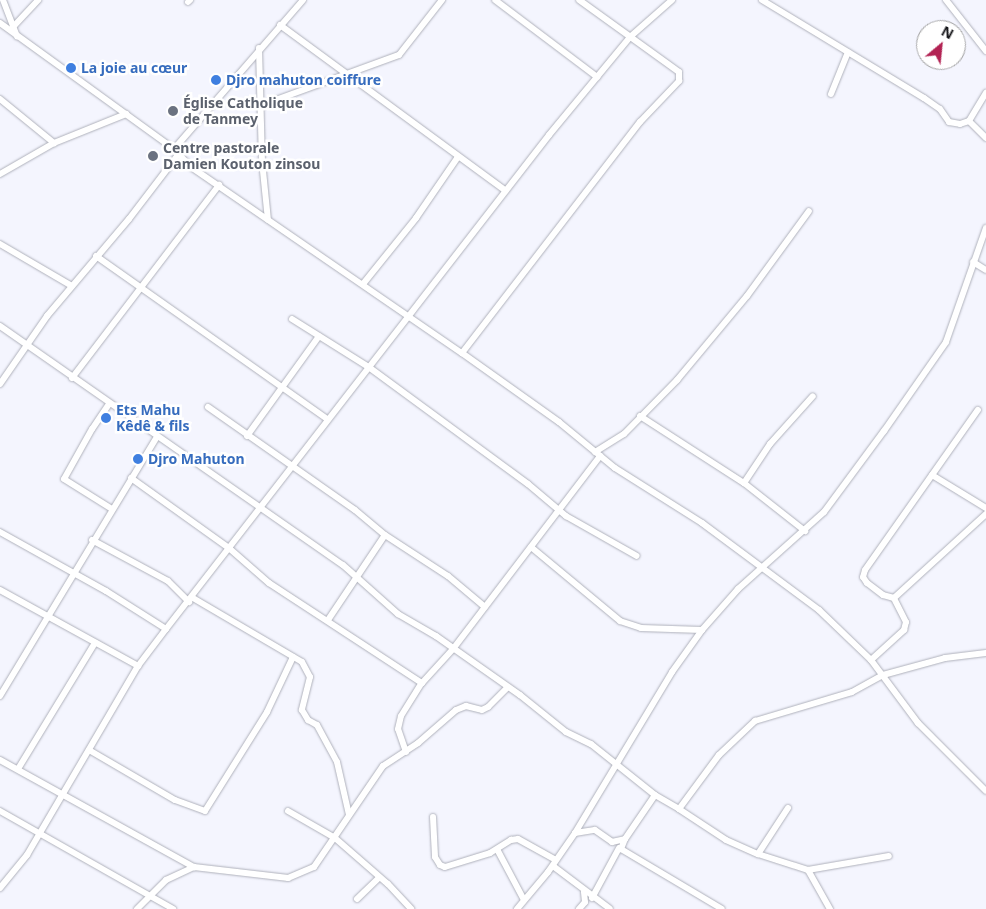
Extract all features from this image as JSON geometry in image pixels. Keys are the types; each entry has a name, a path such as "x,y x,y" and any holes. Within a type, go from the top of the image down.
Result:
{"street":[{"path":"2,0 17,37"},
{"path":"13,27 38,0"},
{"path":"262,105 347,75 405,50 442,0"},
{"path":"495,0 598,77"},
{"path":"462,353 640,122 679,81 679,72 579,0"},
{"path":"0,888 40,835 138,666 166,629 261,510 327,419 370,368 408,316 506,191 630,37 672,0"},
{"path":"762,0 940,109 949,122 960,124 969,121 986,94"},
{"path":"946,0 986,51"},
{"path":"0,384 26,346 176,152 299,1"},
{"path":"280,25 506,191"},
{"path":"1,27 126,114 268,220 462,353 598,454 762,567 819,610 871,660 918,723 986,791"},
{"path":"259,48 262,161 268,220"},
{"path":"832,94 848,52"},
{"path":"0,100 54,143"},
{"path":"0,174 54,143 126,114"},
{"path":"969,121 986,138"},
{"path":"362,284 416,218 458,157"},
{"path":"72,378 139,288 158,269 219,185"},
{"path":"406,752 398,729 401,716 422,683 453,648 531,548 598,454 616,440 640,416 721,330 808,211"},
{"path":"517,909 554,863 575,833 614,765 702,630 762,567 805,531 884,431 946,342 986,228"},
{"path":"0,244 72,286"},
{"path":"96,256 327,419"},
{"path":"973,262 986,270"},
{"path":"292,319 370,368 528,484 558,510 637,556"},
{"path":"0,326 156,438 184,453 261,510 343,565 355,578 398,614 453,648 508,687 566,732 592,744 614,765 654,795 726,840 758,854 808,870 889,856"},
{"path":"247,436 320,336"},
{"path":"744,483 770,444 813,396"},
{"path":"109,404 92,429 64,479 112,509"},
{"path":"208,407 290,468 355,510 385,535 448,576 485,607"},
{"path":"871,660 904,630 904,616 894,598 883,595 868,584 863,577 864,570 978,410"},
{"path":"640,416 744,483 805,531"},
{"path":"0,696 71,574 156,438"},
{"path":"932,475 986,508"},
{"path":"131,478 230,549 269,583 422,683"},
{"path":"894,598 986,514"},
{"path":"0,532 71,574 106,591 166,629"},
{"path":"328,620 385,535"},
{"path":"92,540 168,581 191,600 302,662 310,677 302,710 308,720 317,726 337,762 349,815"},
{"path":"531,548 620,622 641,628 702,630"},
{"path":"0,590 138,666"},
{"path":"18,769 95,643"},
{"path":"679,809 719,755 755,721 852,692 883,675 945,658 986,653"},
{"path":"89,750 175,800 205,811 267,712 293,657"},
{"path":"0,760 61,796 194,867 288,878 314,867 383,766 406,752 456,710 466,706 482,710 488,707 508,687"},
{"path":"592,898 625,839 654,795"},
{"path":"758,854 788,808"},
{"path":"0,811 148,897 173,909"},
{"path":"288,811 335,838 411,909"},
{"path":"433,817 435,857 440,865 445,867 498,851 511,840 518,839 554,863 584,892 610,909"},
{"path":"575,833 595,830 621,849 722,909"},
{"path":"612,842 625,839"},
{"path":"498,851 524,900"},
{"path":"137,909 166,880 194,867"},
{"path":"808,870 830,909"},
{"path":"357,899 379,878"},
{"path":"579,909 586,905 584,892"}],"place":[{"name":"La joie au cœur","path":"71,68"},
{"name":"Djro mahuton coiffure","path":"216,80"},
{"name":"Église Catholique de Tanmey","path":"173,111"},
{"name":"Centre pastorale Damien Kouton zinsou","path":"153,156"},
{"name":"Ets Mahu Kêdê & fils","path":"106,418"},
{"name":"Djro Mahuton","path":"138,459"}]}
